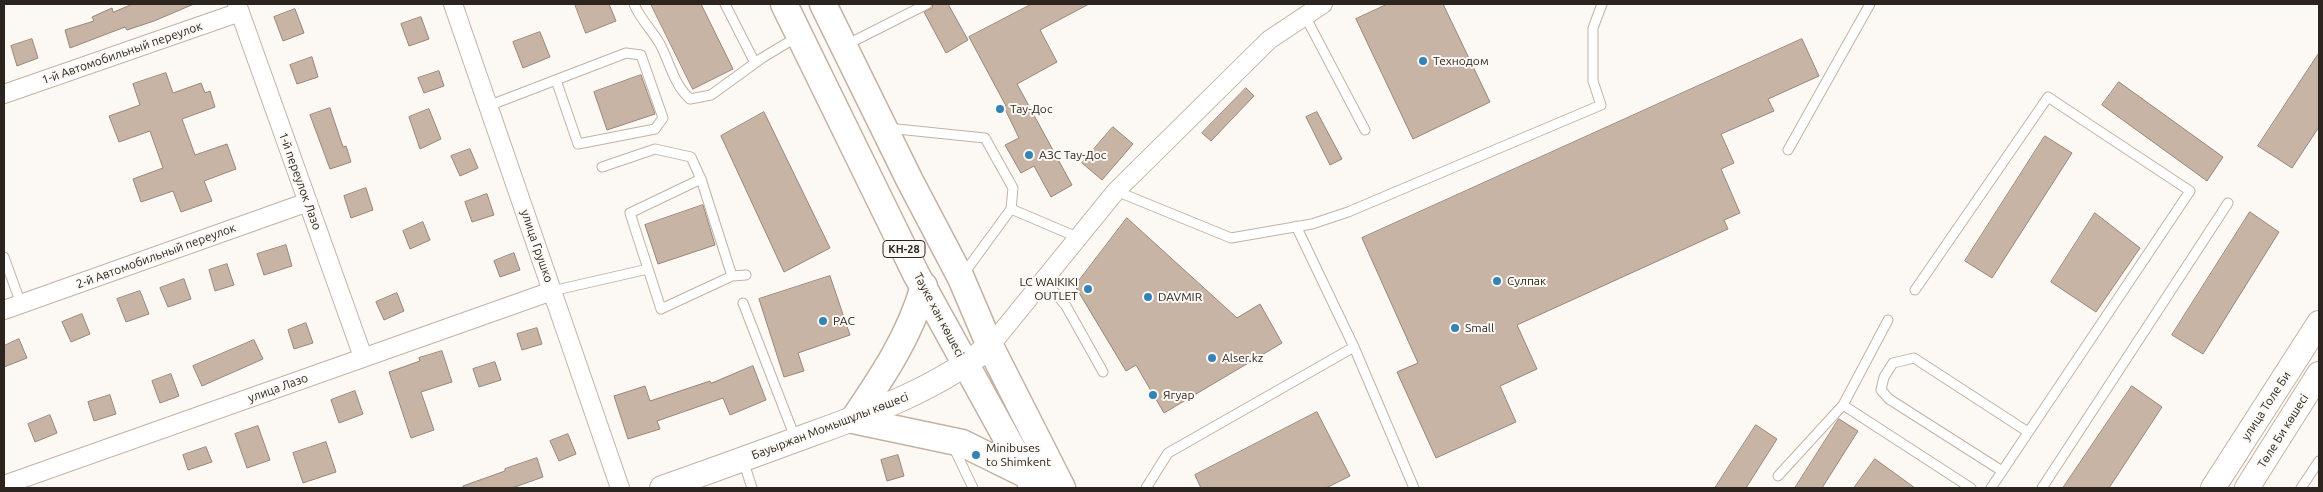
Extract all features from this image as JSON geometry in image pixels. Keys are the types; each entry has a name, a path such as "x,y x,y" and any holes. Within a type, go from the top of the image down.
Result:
{"main road":[{"name":"Тәуке хан көшесі","path":"784,4 924,286 1030,482"},
{"name":"КН-28","path":"823,4 961,278 990,346 1062,488"},
{"path":"924,286 916,314 894,360 853,420 962,442 1030,482"}],"street":[{"name":"улица Грушко","path":"453,4 620,488"},
{"path":"990,346 1116,191 1269,40 1323,4"},
{"name":"1-й Автомобильный переулок","path":"4,94 238,8"},
{"name":"1-й переулок Лазо","path":"238,8 363,357"},
{"name":"2-й Автомобильный переулок","path":"4,310 308,202"},
{"name":"улица Лазо","path":"4,485 552,290"},
{"name":"улица Толе Би","path":"2213,488 2319,323"},
{"name":"Бауыржан Момышұлы көшесі","path":"662,488 853,420 932,386 966,366 990,346"},
{"name":"Төле Би көшесі","path":"2247,488 2319,374"}],"lane":[{"path":"634,4 638,16 659,43 681,91 690,99 710,95 755,63 800,36"},
{"path":"725,4 755,63"},
{"path":"844,46 927,4"},
{"path":"1116,191 1232,238 1312,224 1348,212 1601,105 1593,81 1593,28 1602,4"},
{"path":"1788,150 1870,4"},
{"path":"1305,16 1365,130"},
{"path":"488,106 626,53 641,55 663,118 654,130 578,144 556,80"},
{"path":"1915,290 2048,97 2190,191 1991,488"},
{"path":"884,128 985,138 1013,188 1011,209 961,278"},
{"path":"602,167 655,149 691,157 701,179 732,276"},
{"path":"701,179 630,213 661,308 732,276 746,275"},
{"path":"2042,488 2228,203"},
{"path":"1011,209 1077,237"},
{"path":"1296,226 1354,347 1414,488"},
{"path":"4,258 21,304"},
{"path":"552,290 648,269"},
{"path":"1043,279 1066,306 1103,372"},
{"path":"742,303 796,440"},
{"path":"1778,476 1842,405 1888,320"},
{"path":"1146,488 1168,452 1354,347"},
{"path":"2002,471 1889,399 1881,390 1884,377 1893,363 1914,358 2028,432"},
{"path":"1842,405 1970,488"},
{"path":"949,439 973,488"},
{"path":"743,460 752,488"},
{"path":"2301,488 2319,461"}],"building":[{"path":"133,4 194,4 154,21 127,30 125,27 70,48 65,30 94,21 92,17 112,8 113,12"},
{"path":"575,4 609,4 616,21 586,33"},
{"path":"651,4 701,4 733,69 693,89"},
{"path":"933,4 948,4 968,40 946,53 924,12 932,8"},
{"path":"1032,4 1089,4 1040,30 1057,62 1017,84 1072,185 1051,197 1034,166 1021,173 1005,145 1019,138 1004,107 1006,106 969,37"},
{"name":"Технодом","path":"1388,4 1443,4 1490,102 1413,139 1356,19"},
{"path":"295,9 304,33 283,41 274,17"},
{"path":"421,17 429,39 409,46 401,24"},
{"path":"540,32 550,57 523,68 513,42"},
{"path":"32,39 38,58 17,66 11,46"},
{"name":"Сулпак","path":"1802,39 1819,76 1768,99 1774,111 1721,134 1734,163 1721,169 1740,213 1724,220 1728,229 1517,325 1537,369 1500,386 1516,422 1436,458 1397,372 1418,363 1362,238"},
{"path":"2319,53 2319,127 2292,168 2258,146"},
{"path":"312,57 318,77 297,84 290,65"},
{"path":"439,71 444,86 424,93 418,78"},
{"path":"166,73 173,93 201,83 205,93 210,91 215,107 182,119 195,155 227,144 236,169 204,181 212,201 181,212 173,191 141,202 133,179 163,168 150,131 119,142 109,116 140,105 133,84"},
{"path":"641,75 655,114 607,130 594,92"},
{"path":"2119,82 2223,157 2207,181 2102,105"},
{"path":"1246,88 1254,96 1211,141 1202,133"},
{"path":"330,108 343,147 346,146 351,162 330,169 310,115"},
{"path":"429,109 441,139 420,149 409,117"},
{"path":"764,112 830,248 784,272 721,136"},
{"path":"1317,112 1342,159 1330,165 1306,117"},
{"path":"1113,127 1133,144 1102,180 1082,163"},
{"path":"2045,136 2072,153 1992,278 1965,261"},
{"path":"470,149 478,168 460,176 451,156"},
{"path":"366,188 373,210 351,218 344,196"},
{"path":"487,194 494,215 472,222 465,202"},
{"path":"703,205 715,245 658,264 645,225"},
{"path":"2250,212 2279,232 2203,354 2172,335"},
{"path":"2095,213 2140,248 2096,312 2051,282"},
{"name":"DAVMIR","path":"1127,218 1237,318 1260,304 1282,343 1164,413 1136,365 1126,371 1075,286"},
{"path":"423,222 430,240 410,249 403,231"},
{"path":"286,245 292,266 264,275 257,254"},
{"path":"514,253 520,270 500,277 494,261"},
{"path":"227,264 234,285 215,291 209,270"},
{"path":"830,276 850,335 798,353 804,371 784,377 759,299"},
{"path":"184,279 191,299 168,307 160,288"},
{"path":"140,291 149,314 126,322 117,299"},
{"path":"397,293 404,311 384,320 376,302"},
{"path":"82,314 90,334 71,342 62,322"},
{"path":"306,323 313,343 294,349 288,330"},
{"path":"537,328 542,344 522,350 517,334"},
{"path":"19,339 27,358 4,367 4,346"},
{"path":"254,340 263,359 202,386 193,366"},
{"path":"442,351 452,382 421,392 434,430 411,438 389,372 420,361 419,358"},
{"path":"495,362 501,380 479,387 473,369"},
{"path":"753,366 766,400 730,415 723,398 657,421 660,429 628,439 614,396 645,386 650,401 710,381 711,383"},
{"path":"171,374 179,396 160,403 152,381"},
{"path":"2132,386 2162,407 2109,488 2063,488"},
{"path":"355,391 363,414 339,423 331,400"},
{"path":"110,395 116,414 94,421 88,402"},
{"path":"1317,412 1350,476 1326,488 1201,488 1195,475"},
{"path":"50,415 57,433 35,442 28,424"},
{"path":"1839,419 1858,431 1822,488 1795,488"},
{"path":"1756,425 1777,439 1746,488 1715,488"},
{"path":"258,426 270,460 247,468 235,434"},
{"path":"568,434 576,454 559,461 550,441"},
{"path":"326,442 336,472 303,483 293,453"},
{"path":"206,447 212,462 188,470 183,455"},
{"path":"898,455 904,476 887,481 881,460"},
{"path":"537,458 543,477 512,488 463,488 463,486"},
{"path":"1875,459 1915,488 1854,488"}],"place":[{"name":"Технодом","path":"1423,61"},
{"name":"Тау-Дос","path":"1000,109"},
{"name":"АЗС Тау-Дос","path":"1029,155"},
{"name":"Сулпак","path":"1497,281"},
{"name":"LC WAIKIKI OUTLET","path":"1088,289"},
{"name":"DAVMIR","path":"1148,297"},
{"name":"РАС","path":"823,321"},
{"name":"Small","path":"1455,328"},
{"name":"Alser.kz","path":"1212,358"},
{"name":"Ягуар","path":"1153,395"},
{"name":"Minibuses to Shimkent","path":"976,455"}]}
